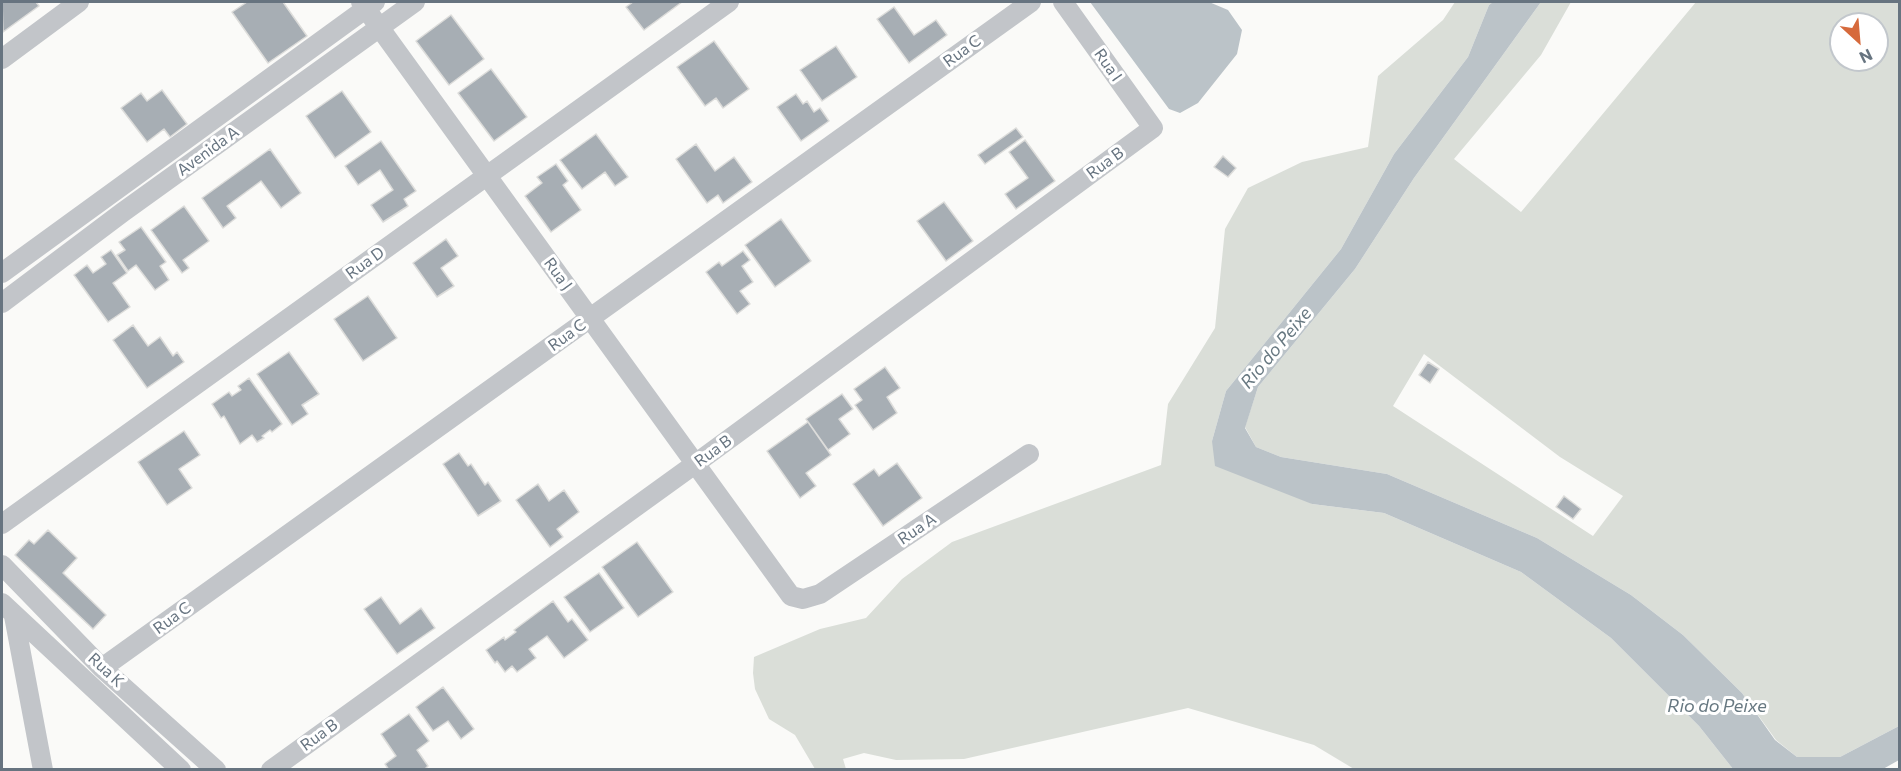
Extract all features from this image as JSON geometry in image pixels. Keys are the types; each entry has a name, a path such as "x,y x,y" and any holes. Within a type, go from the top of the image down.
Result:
{"street":[{"path":"2,59 80,2"},
{"name":"Avenida A","path":"2,303 123,212 416,2"},
{"name":"Rua D","path":"2,524 729,2"},
{"name":"Rua C","path":"102,668 1031,2"},
{"name":"Rua I","path":"1063,2 1153,128"},
{"name":"Avenida A","path":"2,273 367,4"},
{"name":"Rua J","path":"367,4 379,27 791,596 803,599"},
{"name":"Rua B","path":"271,770 695,464 1153,128"},
{"path":"110,194 123,212"},
{"name":"Rua A","path":"803,599 820,594 1029,454"},
{"name":"Rua K","path":"2,566 102,668 216,770"},
{"path":"8,609 43,770"},
{"path":"8,609 182,770"}],"shaded area":[{"path":"1455,2 1493,2 1489,5 1468,57 1394,154 1341,249 1226,391 1212,441 1312,504 1384,513 1521,572 1611,638 1699,726 1733,769 1354,769 1314,745 1188,708 964,759 896,760 864,753 843,759 846,769 815,769 795,735 769,719 755,689 754,657 820,629 866,618 902,579 952,542 1161,465 1168,404 1215,328 1225,229 1248,188 1302,162 1368,147 1378,76 1443,20"},
{"path":"1541,2 1571,2 1541,55 1454,159 1521,212 1696,2 1899,2 1899,726 1840,757 1797,757 1776,740 1742,693 1683,635 1631,595 1537,538 1387,474 1281,457 1256,447 1245,427 1258,387 1355,269 1414,178","holes":["1424,354 1560,457 1623,496 1593,536 1393,406"]}],"water":[{"path":"1090,2 1209,2 1228,10 1242,30 1237,54 1198,103 1180,113 1169,109"},
{"name":"Rio do Peixe","path":"1493,2 1541,2 1414,178 1355,269 1258,387 1245,428 1256,447 1281,457 1387,474 1537,538 1631,595 1683,635 1742,693 1775,740 1797,757 1840,757 1899,726 1899,760 1883,769 1733,769 1699,726 1611,638 1521,572 1384,513 1312,504 1215,466 1212,441 1226,391 1341,249 1394,154 1468,57 1489,5"}],"building":[{"path":"2,2 36,2 39,6 3,32"},
{"path":"247,2 283,2 307,36 268,63 232,12"},
{"path":"633,2 682,2 644,30 626,7"},
{"path":"894,7 914,35 936,20 947,35 909,63 877,19"},
{"path":"451,15 484,59 449,85 416,41"},
{"path":"714,41 749,89 723,108 716,98 705,106 677,67"},
{"path":"836,46 857,77 822,101 800,70"},
{"path":"491,69 527,117 494,141 458,93"},
{"path":"162,90 187,124 170,137 164,129 147,142 121,108 141,93 147,101"},
{"path":"342,91 371,132 335,158 306,116"},
{"path":"796,94 803,104 807,101 814,112 820,108 829,121 801,141 777,107"},
{"path":"1016,128 1023,137 985,164 978,155"},
{"path":"596,134 628,177 615,186 605,172 582,189 560,160"},
{"path":"1025,140 1055,181 1016,209 1005,194 1028,178 1009,152"},
{"path":"381,141 416,191 404,199 408,206 383,222 371,205 393,190 380,170 358,185 345,166"},
{"path":"696,144 715,171 734,157 752,182 723,203 718,195 707,203 676,159"},
{"path":"270,149 301,193 281,208 261,181 227,206 236,218 223,228 202,198"},
{"path":"1223,156 1236,168 1228,177 1214,167"},
{"path":"556,164 568,181 563,185 581,210 551,232 525,196 542,183 537,177"},
{"path":"944,202 973,241 946,261 917,221"},
{"path":"184,206 209,241 183,260 189,268 182,273 151,230"},
{"path":"781,219 811,261 775,287 745,245"},
{"path":"141,227 166,262 160,266 169,280 155,290 136,265 128,271 117,255 125,250 119,242"},
{"path":"446,239 458,256 441,268 454,286 437,297 413,263"},
{"path":"111,250 127,273 113,283 130,307 108,322 74,275 87,265 93,273 106,264 101,257"},
{"path":"743,251 750,260 742,266 753,282 740,291 750,304 737,314 706,272 719,262 722,266"},
{"path":"368,296 397,338 363,361 334,319"},
{"path":"133,325 148,346 160,337 173,356 177,352 184,362 147,388 113,340"},
{"path":"289,352 319,394 302,405 308,414 292,425 257,374"},
{"path":"1428,362 1439,369 1430,383 1419,375"},
{"path":"885,367 900,388 887,397 897,413 873,430 855,405 862,400 854,389"},
{"path":"249,378 282,424 272,432 270,430 262,436 264,438 257,442 252,435 240,444 224,416 221,418 212,404 229,392 232,396 241,390 238,386"},
{"path":"842,394 853,409 839,419 850,434 828,450 806,419"},
{"path":"808,422 831,455 806,473 816,486 800,498 767,451"},
{"path":"184,431 200,455 179,469 192,488 167,505 138,462"},
{"path":"459,453 468,466 471,464 485,485 488,482 501,501 478,516 443,464"},
{"path":"897,463 922,498 883,526 853,484 874,469 879,476"},
{"path":"538,484 549,501 564,490 579,512 557,529 563,537 550,547 516,500"},
{"path":"1564,496 1581,509 1573,519 1556,507"},
{"path":"48,530 77,558 63,573 106,615 93,629 15,555 29,540 34,544"},
{"path":"637,542 673,592 638,617 602,567"},
{"path":"599,573 624,608 590,632 564,597"},
{"path":"381,597 400,624 421,608 435,628 397,654 364,609"},
{"path":"553,601 568,622 572,619 588,640 564,658 547,636 529,649 536,658 517,672 512,666 505,672 486,650 504,637 505,640 516,632 514,630"},
{"path":"443,687 474,729 461,739 448,721 433,731 416,707"},
{"path":"409,714 429,741 417,750 428,766 424,770 389,770 385,764 396,756 381,734"}]}
